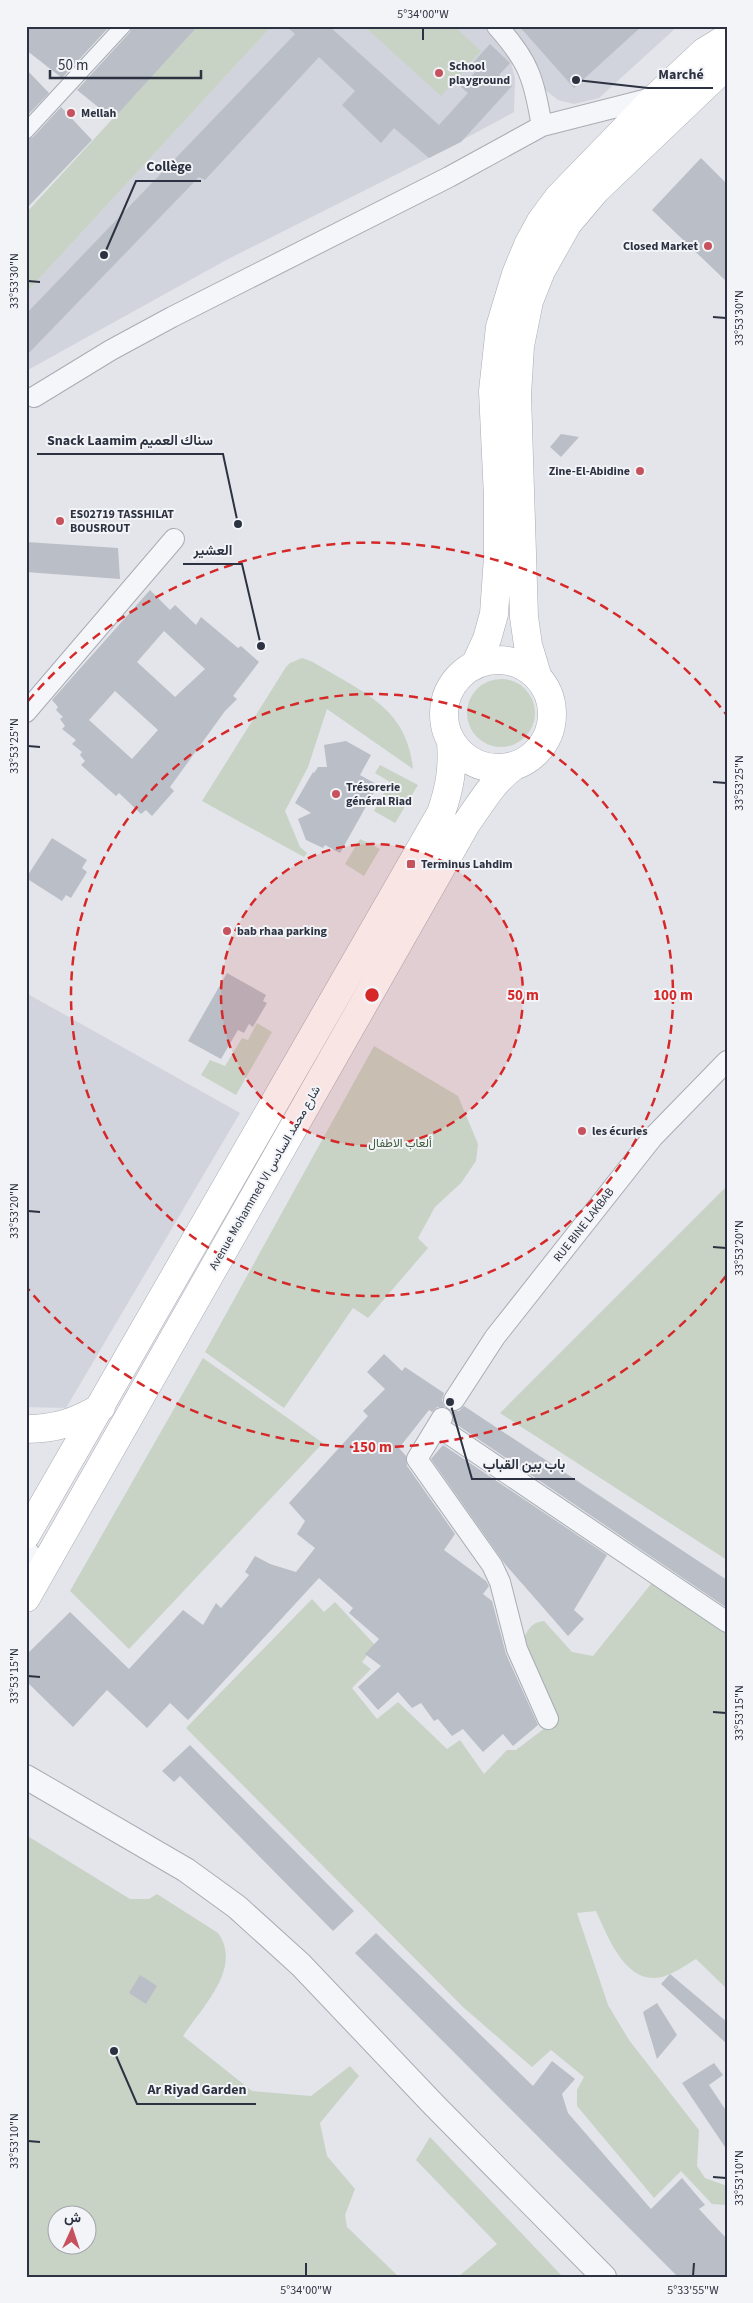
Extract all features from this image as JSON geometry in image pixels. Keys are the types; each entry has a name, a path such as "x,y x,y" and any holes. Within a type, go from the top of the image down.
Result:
{"main road":[{"path":"475,664 494,614 497,586 498,497 493,391 496,352 505,307 528,245 541,221 583,170 704,52 727,38"},
{"path":"537,676 528,645 524,616 518,394 520,346 529,301 549,255 568,224 596,190 727,65"},
{"path":"26,1535 441,813 453,767 451,741 444,715 446,696 455,680 475,664 491,660 508,660 524,665 537,676 551,697 554,712 548,737 540,750 528,760 514,766 496,768 478,764 462,755 451,741"},
{"name":"Avenue Mohammed VI شارع محمد السادس","path":"26,1598 34,1562 466,824 502,774 514,766"},
{"path":"26,1429 68,1424 82,1419 101,1407"}],"street":[{"path":"26,131 123,26"},
{"path":"497,26 522,56 533,80 542,126"},
{"path":"34,397 111,350 172,317 449,177 542,126 656,97"},
{"path":"26,712 174,539"},
{"name":"RUE BINE LAKBAB","path":"454,1400 495,1336 653,1137 727,1061"},
{"path":"548,1719 517,1649 500,1582 492,1565 417,1459 440,1422 727,1622"},
{"path":"26,1777 186,1870 237,1906 301,1966 434,2105 604,2277"}],"shaded area":[{"path":"272,26 678,26 599,98 574,104 558,100 511,63 515,78 514,112 429,158 228,259 26,371 26,293"},
{"path":"26,993 240,1113 66,1408 26,1407"}],"green space":[{"path":"198,26 272,26 26,293 26,213"},
{"name":"School playground","path":"364,26 454,26 481,51 441,96"},
{"path":"302,658 313,662 364,692 391,715 402,730 409,748 413,769 327,709 308,767 285,811 300,847 307,853 304,857 202,801 286,667 290,663"},
{"path":"494,679 508,679 520,684 530,694 535,706 535,720 530,732 520,742 508,747 494,747 482,742 472,732 467,720 467,706 472,694 482,684"},
{"path":"380,765 418,785 395,823 374,811 390,782 375,773"},
{"path":"360,839 380,849 364,876 345,864"},
{"path":"257,1023 272,1032 236,1095 201,1075 210,1060 225,1066 242,1038 248,1040"},
{"name":"ألعاب الاطفال","path":"374,1046 458,1096 478,1144 476,1161 461,1183 435,1207 418,1238 428,1248 368,1318 353,1308 284,1408 205,1352"},
{"path":"727,1186 727,1560 500,1413"},
{"path":"203,1358 323,1443 129,1649 70,1591"},
{"path":"655,1579 727,1632 727,1989 696,1959 675,1972 662,1977 649,1978 638,1974 628,1967 620,1957 606,1934 596,1911 577,1913 608,2005 629,2040 699,2130 697,2166 705,2178 727,2186 727,2205 712,2204 681,2171 654,2198 577,2106 577,2090 584,2077 551,2050 532,2067 463,2007 186,1728 312,1599 324,1612 335,1602 375,1645 362,1662 371,1669 352,1688 377,1719 398,1702 447,1749 460,1740 484,1774 507,1750 516,1750 558,1718 540,1690 523,1640 531,1627 536,1623 544,1621 572,1652 593,1656"},
{"path":"26,1835 130,1899 149,1899 157,1894 218,1933 224,1946 226,1960 223,1973 209,2000 183,2036 252,2091 311,2096 350,2066 359,2076 320,2123 327,2156 355,2189 345,2215 347,2227 399,2277 26,2277"},
{"path":"430,2137 563,2277 458,2277 497,2244 416,2160"}],"building":[{"name":"Mellah","path":"26,26 110,26 62,78 26,50"},
{"path":"132,26 198,26 113,119 77,90 130,32"},
{"path":"286,26 329,26 439,125 468,93 461,87 476,71 470,66 490,44 510,63 499,75 512,86 461,142 429,158 394,128 381,143 342,105 355,91 319,57 205,180 199,177 26,356 26,314 295,34"},
{"path":"519,26 642,26 574,88"},
{"path":"26,69 49,93 26,117"},
{"path":"61,107 92,140 26,209 26,140 33,137"},
{"name":"Closed Market","path":"701,158 727,184 727,282 652,210"},
{"path":"561,434 579,437 561,457 550,447"},
{"path":"26,542 118,548 120,579 26,572"},
{"path":"150,590 170,610 175,605 196,625 201,617 238,648 241,646 259,662 233,696 237,699 225,711 170,787 174,791 152,816 146,810 141,814 119,793 116,796 81,765 85,761 80,755 82,752 72,744 76,740 62,729 65,726 60,719 63,717 56,710 58,707 52,700","holes":["164,631 205,669 175,697 137,662","115,691 158,730 132,759 89,720"]},
{"name":"Trésorerie général Riad","path":"346,741 371,755 360,775 378,785 340,853 325,845 323,848 306,840 298,819 311,813 295,803 313,772 318,767 327,767 324,745"},
{"path":"52,838 87,860 82,868 87,872 71,898 66,895 62,901 26,878"},
{"path":"227,973 266,995 263,1001 267,1003 253,1027 249,1024 244,1033 238,1030 221,1059 188,1041"},
{"path":"384,1354 402,1371 405,1367 444,1393 442,1400 445,1407 437,1407 432,1412 429,1410 399,1448 406,1456 407,1466 455,1534 444,1550 486,1581 489,1586 483,1594 492,1601 506,1654 538,1725 513,1746 503,1734 483,1752 463,1729 452,1736 438,1719 434,1721 421,1703 412,1708 398,1692 378,1710 358,1687 381,1666 365,1654 379,1639 349,1613 353,1608 319,1578 188,1720 170,1703 147,1728 107,1690 73,1727 26,1681 26,1655 70,1612 129,1669 183,1610 203,1625 216,1603 221,1608 249,1575 245,1572 255,1556 270,1564 296,1572 315,1548 297,1534 305,1521 289,1503 368,1416 363,1411 385,1389 367,1372"},
{"path":"464,1406 727,1580 727,1608 453,1422 452,1411 459,1411"},
{"path":"443,1445 607,1555 574,1610 584,1619 568,1636 505,1564 431,1459"},
{"path":"190,1745 354,1911 333,1931 180,1776 174,1782 162,1771"},
{"path":"376,1933 533,2086 552,2061 575,2079 562,2094 568,2113 651,2209 682,2178 705,2205 699,2209 727,2239 727,2277 678,2277 355,1953"},
{"path":"670,1974 727,2022 727,2044 661,1984"},
{"path":"140,1975 157,1986 146,2004 129,1993"},
{"path":"657,2003 677,2035 657,2059 643,2012"},
{"path":"714,2063 723,2075 709,2085 727,2112 727,2150 682,2083"}],"place":[{"name":"School playground","path":"439,73"},
{"name":"Marché","path":"576,80"},
{"name":"Mellah","path":"71,113"},
{"name":"Closed Market","path":"708,246"},
{"name":"Collège","path":"104,255"},
{"name":"Zine-El-Abidine","path":"640,471"},
{"name":"ES02719 TASSHILAT BOUSROUT","path":"60,521"},
{"name":"Snack Laamim سناك العميم","path":"238,524"},
{"name":"العشير","path":"261,646"},
{"name":"Trésorerie général Riad","path":"336,794"},
{"name":"Terminus Lahdim","path":"411,864"},
{"name":"bab rhaa parking","path":"227,931"},
{"name":"les écuries","path":"582,1131"},
{"name":"باب بين القباب","path":"450,1402"},
{"name":"Ar Riyad Garden","path":"114,2051"}]}
